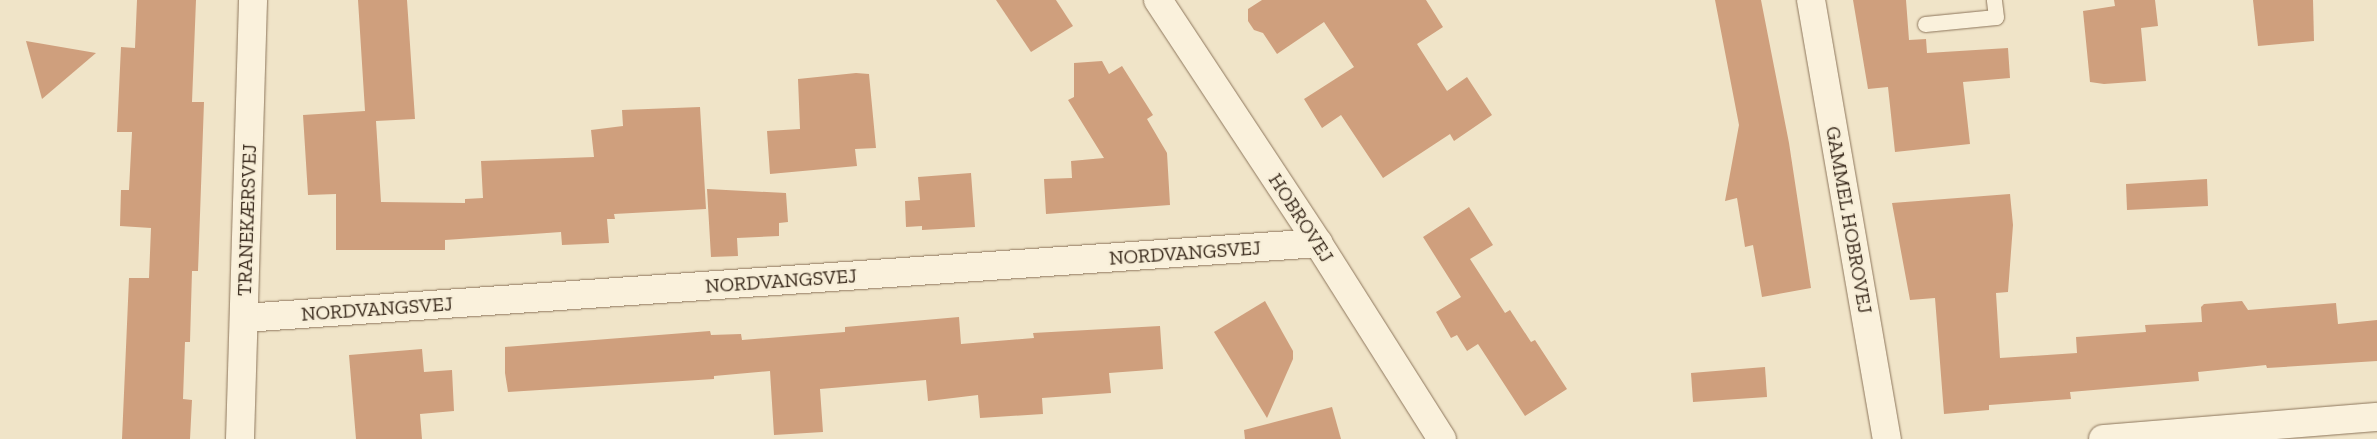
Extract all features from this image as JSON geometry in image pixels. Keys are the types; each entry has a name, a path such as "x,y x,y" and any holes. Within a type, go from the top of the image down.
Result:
{"street":[{"name":"TRANEKÆRSVEJ","path":"240,439 254,0"},
{"name":"HOBROVEJ","path":"1158,0 1318,243 1442,439"},
{"name":"GAMMEL HOBROVEJ","path":"1811,0 1887,439"},
{"name":"NORDVANGSVEJ","path":"244,318 1318,243"},
{"path":"2102,439 2377,418"}],"lane":[{"path":"1925,24 1996,17 1994,0"}],"building":[{"path":"137,0 196,0 192,102 204,102 198,271 192,271 190,342 185,342 183,399 192,400 190,439 122,439 129,278 149,278 151,228 120,226 121,190 129,190 132,132 117,132 121,47 135,48"},
{"path":"358,0 407,0 415,119 376,121 381,202 465,203 465,199 483,198 481,161 594,157 591,130 623,126 622,110 700,107 706,209 614,214 615,219 607,219 609,243 562,245 561,232 445,240 445,250 336,250 336,194 308,195 303,115 365,111"},
{"path":"996,0 1056,0 1073,26 1031,52"},
{"path":"1262,0 1426,0 1443,27 1417,44 1447,91 1467,77 1492,115 1454,141 1450,134 1383,178 1341,115 1322,128 1304,99 1354,67 1324,22 1277,54 1263,33 1254,30 1248,21 1248,9"},
{"path":"1715,0 1761,0 1789,143 1811,288 1762,297 1753,245 1745,247 1737,198 1725,201 1739,125"},
{"path":"1853,0 1906,0 1909,40 1926,39 1927,53 2008,48 2010,78 1963,82 1970,144 1895,152 1888,87 1868,89"},
{"path":"2114,0 2155,0 2158,26 2141,28 2146,81 2104,84 2090,82 2083,11 2115,6"},
{"path":"2253,0 2313,0 2314,41 2258,46"},
{"path":"26,41 96,53 42,99"},
{"path":"1102,61 1109,74 1122,66 1153,115 1147,119 1167,153 1170,205 1046,214 1044,179 1072,178 1071,161 1104,158 1068,100 1074,97 1074,63"},
{"path":"856,73 869,74 876,148 855,149 857,166 770,174 767,131 800,129 798,79"},
{"path":"971,173 975,227 922,230 922,226 906,227 905,201 920,200 918,177"},
{"path":"2207,179 2208,206 2127,210 2126,184"},
{"path":"707,189 786,193 788,222 779,223 779,236 737,238 738,256 711,257"},
{"path":"2010,194 2013,225 2008,292 1996,293 2000,358 2077,353 2076,337 2146,332 2145,325 2202,322 2201,307 2204,304 2242,301 2248,310 2336,303 2338,324 2377,320 2377,361 2267,368 2266,365 2198,372 2199,381 2070,392 2071,399 1989,405 1989,410 1944,414 1935,298 1910,300 1892,203"},
{"path":"1469,207 1493,245 1470,259 1505,313 1510,310 1531,342 1535,340 1567,389 1525,416 1478,344 1467,351 1457,335 1451,338 1436,312 1461,297 1423,237"},
{"path":"1265,301 1293,351 1293,359 1267,418 1214,332"},
{"path":"959,317 961,344 1034,338 1033,333 1160,326 1163,369 1109,373 1111,393 1042,398 1043,414 980,418 978,395 928,401 926,380 820,389 823,432 774,435 770,371 714,376 714,379 508,392 505,373 505,347 710,331 711,335 741,334 742,340 845,332 845,327"},
{"path":"422,349 424,372 452,370 454,411 420,414 422,439 356,439 349,355"},
{"path":"1765,367 1767,397 1693,402 1691,373"},
{"path":"1332,407 1341,439 1245,439 1244,430"}]}
